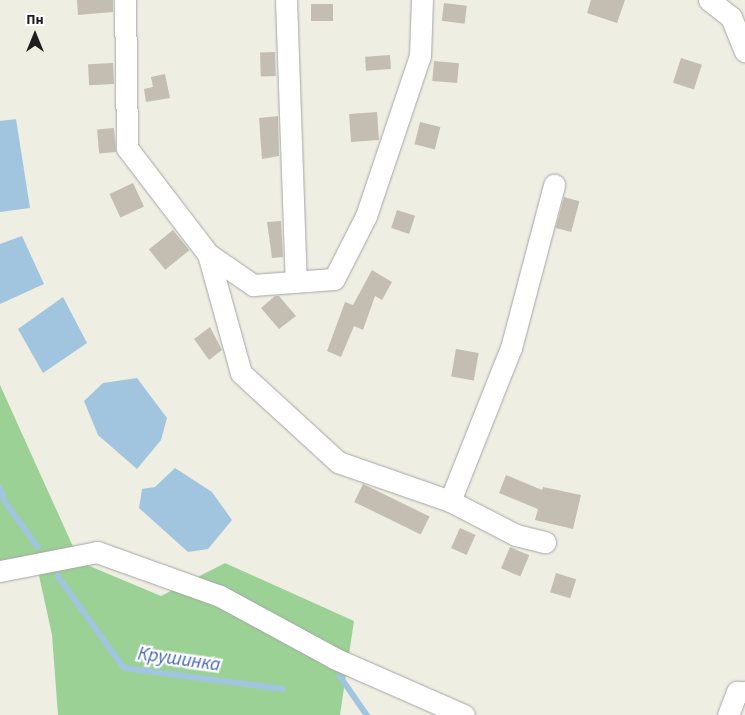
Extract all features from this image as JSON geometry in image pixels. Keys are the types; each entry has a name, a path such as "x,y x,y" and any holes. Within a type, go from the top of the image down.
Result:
{"street":[{"path":"125,0 127,148 208,254 253,285 334,279 366,216 420,56 422,0"},
{"path":"286,0 296,282"},
{"path":"709,0 731,17 745,50"},
{"path":"450,501 511,348 554,185"},
{"path":"208,254 241,373 338,462 450,501 516,536 545,542"},
{"path":"0,571 97,552 220,596 334,658 464,715"},
{"path":"728,715 737,692 745,692"}],"green space":[{"path":"0,385 80,562 161,596 225,563 354,621 340,715 58,715 52,635 38,571 0,574"}],"water":[{"path":"16,119 30,208 0,212 0,121"},
{"path":"22,236 44,284 0,304 0,244"},
{"path":"63,297 87,343 43,373 18,329"},
{"path":"137,378 167,418 161,440 137,469 98,435 84,401 103,383"},
{"path":"175,468 212,492 232,520 208,549 188,552 139,508 142,489 155,487"}],"building":[{"path":"77,0 113,0 113,12 78,15"},
{"path":"591,0 625,0 617,23 587,13"},
{"path":"444,3 467,6 465,24 442,21"},
{"path":"311,4 333,4 333,21 311,21"},
{"path":"275,52 276,76 261,77 260,53"},
{"path":"390,55 391,69 366,71 365,57"},
{"path":"681,58 702,65 694,90 673,83"},
{"path":"434,61 459,63 457,83 432,81"},
{"path":"113,63 114,84 89,85 88,64"},
{"path":"165,74 170,98 146,102 144,89 153,87 151,77"},
{"path":"377,112 379,140 351,142 349,114"},
{"path":"278,116 279,156 262,159 259,118"},
{"path":"420,122 440,127 435,149 414,144"},
{"path":"114,128 116,152 99,153 97,129"},
{"path":"133,183 144,207 120,218 109,194"},
{"path":"564,197 579,201 571,232 556,228"},
{"path":"397,210 415,216 409,234 391,228"},
{"path":"281,221 283,257 272,258 267,222"},
{"path":"173,230 189,250 165,270 149,250"},
{"path":"372,270 392,282 382,300 375,296 363,330 354,326 341,357 327,351 345,302 353,305"},
{"path":"275,296 279,296 296,316 279,329 261,308"},
{"path":"210,327 222,350 209,360 194,339"},
{"path":"456,349 479,353 474,381 451,377"},
{"path":"506,475 542,490 543,487 581,495 573,529 535,520 538,509 499,493"},
{"path":"363,484 430,516 421,534 354,502"},
{"path":"460,528 476,535 467,555 451,548"},
{"path":"510,547 529,555 520,576 501,568"},
{"path":"556,573 576,579 570,598 550,592"}],"waterway":[{"name":"Крушинка","path":"0,488 6,503 38,547"},
{"name":"Крушинка","path":"58,576 124,668 283,689"},
{"name":"Крушинка","path":"340,676 367,715"}]}
